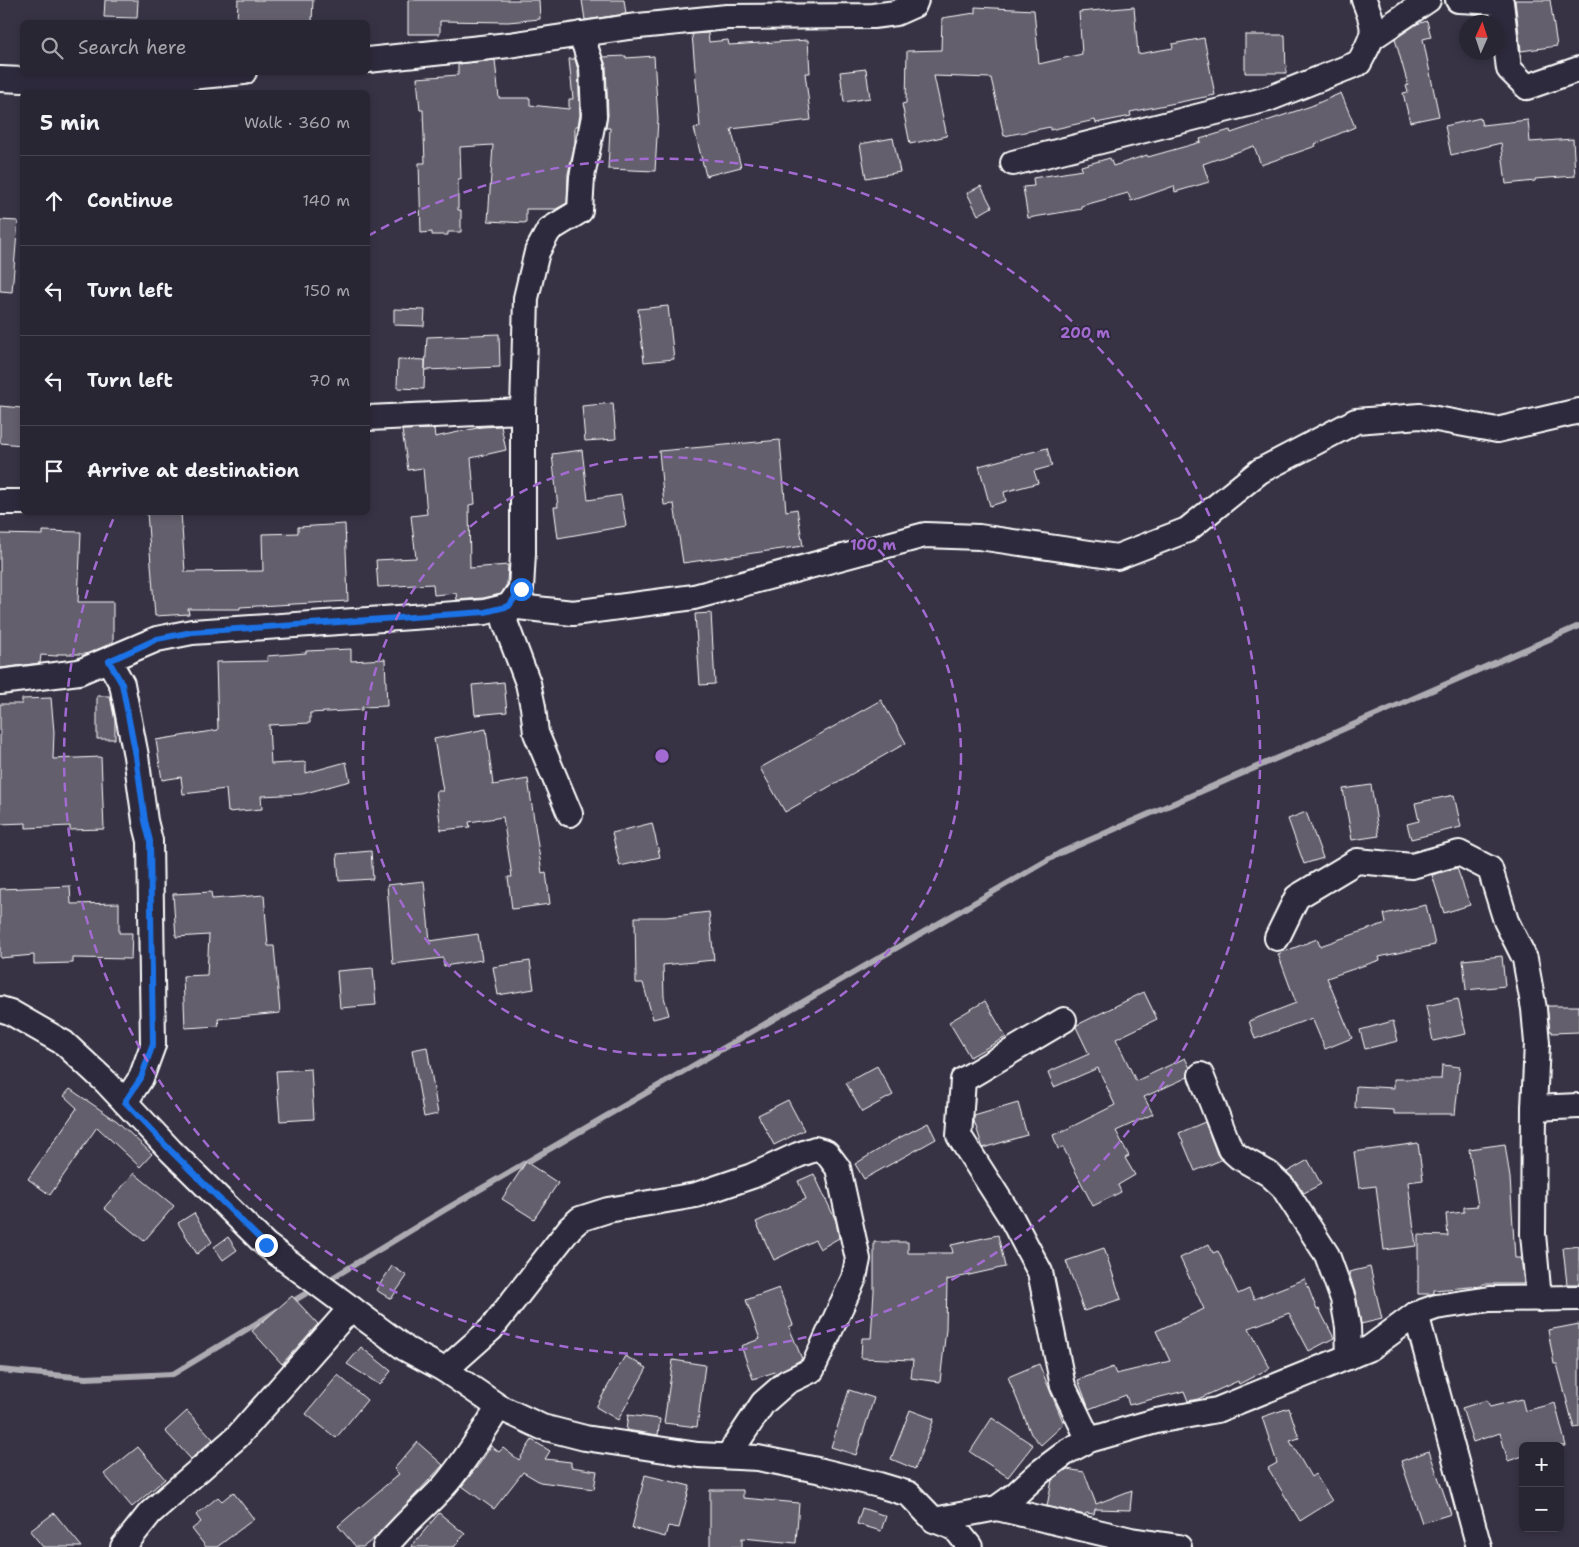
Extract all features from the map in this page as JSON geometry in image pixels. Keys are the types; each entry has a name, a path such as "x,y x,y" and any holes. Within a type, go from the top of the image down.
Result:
{"street":[{"path":"370,60 509,45 581,34 727,17 880,15 896,13 914,5 916,0"},
{"path":"1364,0 1372,20 1373,37"},
{"path":"1013,163 1268,99 1359,63 1373,37 1428,0"},
{"path":"1458,0 1501,2 1510,69 1527,87 1579,69"},
{"path":"570,814 536,733 528,683 505,622 509,606 521,589 526,298 537,252 549,230 580,211 582,177 594,116 592,67 581,34"},
{"path":"0,79 113,88 219,75"},
{"path":"370,418 523,411"},
{"path":"0,682 79,672 109,661 157,639 192,632 485,612 509,606 573,613 694,597 925,535 979,537 1117,557 1187,530 1260,471 1356,422 1420,416 1498,430 1579,412"},
{"path":"0,502 20,502"},
{"path":"109,661 122,684 150,841 153,1044 141,1078 125,1102"},
{"path":"1278,938 1297,896 1357,861 1412,866 1459,853 1490,869 1506,921 1525,959 1537,1043 1534,1108 1533,1234 1539,1299"},
{"path":"0,1009 10,1012 64,1042 266,1245 406,1349 445,1370 499,1407 542,1427 585,1438 698,1455 758,1458 822,1471 909,1494 934,1520 955,1528 970,1547"},
{"path":"1064,1020 963,1080 959,1136 1012,1219 1040,1272 1063,1386 1089,1440"},
{"path":"1200,1075 1230,1149 1239,1157 1269,1174 1283,1186 1327,1255 1343,1299 1348,1327 1349,1357"},
{"path":"1534,1108 1579,1106"},
{"path":"445,1370 491,1329 570,1228 580,1219 608,1210 696,1195 752,1176 798,1154 816,1149 826,1152 838,1168 858,1259 854,1278 812,1370 787,1382 763,1403 728,1456"},
{"path":"997,1508 1040,1472 1089,1440 1156,1421 1217,1410 1370,1348 1416,1314 1436,1307 1490,1299 1579,1298"},
{"path":"123,1547 150,1513 237,1437 351,1308"},
{"path":"1416,1314 1478,1547"},
{"path":"385,1547 415,1513 444,1486 473,1447 499,1407"},
{"path":"934,1520 997,1508 1131,1540 1179,1547"}],"building":[{"path":"105,0 138,0 137,18 104,17"},
{"path":"238,0 313,0 312,20 237,20"},
{"path":"408,0 539,0 540,19 508,22 440,21 440,34 408,34"},
{"path":"582,0 624,0 626,14 585,20"},
{"path":"1515,0 1550,0 1557,46 1521,51"},
{"path":"975,7 1034,10 1039,64 1082,54 1079,12 1134,7 1138,54 1173,48 1172,44 1204,38 1215,95 1130,112 1131,116 1096,123 1095,120 1050,130 1050,127 1004,136 991,78 934,76 947,136 910,144 902,104 906,103 907,51 941,50 942,18 975,13"},
{"path":"1427,21 1431,37 1423,39 1439,116 1410,122 1403,93 1408,92 1406,86 1408,85 1395,39 1417,24"},
{"path":"708,33 709,42 728,40 729,45 808,40 810,73 805,73 811,120 731,129 741,167 706,176 694,128 700,127 692,34"},
{"path":"1245,35 1285,35 1286,73 1245,73"},
{"path":"626,56 626,58 654,56 658,119 655,171 608,169 610,128 606,128 608,115 606,66 603,57"},
{"path":"569,59 575,59 578,70 580,115 578,126 575,126 575,142 568,174 567,203 556,209 526,209 526,223 488,221 493,145 460,147 461,179 458,179 458,210 461,210 461,232 448,232 448,235 432,235 432,232 421,233 419,163 425,163 423,110 420,110 417,78 458,75 458,64 495,60 499,98 530,98 530,105 569,109 569,99 573,99"},
{"path":"866,69 870,98 844,102 840,72"},
{"path":"1341,93 1355,127 1315,144 1316,146 1261,165 1254,146 1203,164 1209,182 1175,192 1174,186 1131,201 1128,193 1081,206 1082,209 1028,218 1023,187 1034,186 1033,178 1082,170 1081,166 1110,158 1113,166 1147,155 1148,157 1201,142 1200,139 1230,130 1231,133 1311,106"},
{"path":"1480,118 1482,125 1528,120 1530,142 1573,139 1575,176 1535,179 1535,181 1506,184 1501,143 1451,155 1445,126"},
{"path":"893,138 900,172 866,178 860,144"},
{"path":"981,186 992,207 978,215 967,193"},
{"path":"0,220 18,221 12,292 0,291"},
{"path":"668,306 674,359 644,362 638,309"},
{"path":"394,309 425,310 424,326 394,325"},
{"path":"499,334 500,367 425,370 427,337"},
{"path":"398,359 425,360 424,389 397,388"},
{"path":"613,403 616,439 585,441 582,406"},
{"path":"0,406 20,408 20,445 0,443"},
{"path":"501,426 506,450 471,458 475,504 469,505 470,568 508,565 507,584 501,594 483,598 457,600 456,593 434,595 433,584 378,587 376,560 416,558 411,516 427,514 423,468 408,470 402,430 434,429 435,437 482,427"},
{"path":"780,440 786,511 797,509 803,546 683,563 674,504 664,505 659,451"},
{"path":"1047,448 1052,466 1034,471 1038,483 1004,492 1006,501 990,506 979,466"},
{"path":"582,450 588,500 621,495 626,526 558,538 554,507 558,507 552,454"},
{"path":"147,515 181,515 185,572 263,571 262,534 298,533 298,527 345,524 348,601 240,607 240,609 188,609 189,614 155,616"},
{"path":"43,531 81,532 78,602 113,602 113,643 86,654 41,655 40,663 0,668 0,534 43,535"},
{"path":"711,613 715,684 700,685 695,614"},
{"path":"351,649 351,661 385,659 387,706 362,707 362,710 310,713 310,723 269,725 271,764 306,762 306,773 346,762 350,781 302,794 261,796 262,809 228,812 226,789 183,794 181,777 162,780 156,740 218,730 216,662 268,661 267,656 306,653 306,651"},
{"path":"504,682 507,712 475,715 472,685"},
{"path":"97,696 110,696 115,721 115,739 97,739"},
{"path":"51,698 54,732 53,759 101,757 104,829 70,830 70,826 26,828 26,823 0,824 0,704 22,704 22,699"},
{"path":"881,700 906,743 785,812 760,768"},
{"path":"486,729 493,785 528,779 542,873 546,872 550,904 512,909 508,877 512,877 503,817 469,822 470,827 441,830 436,791 443,791 434,739"},
{"path":"1371,785 1379,836 1352,840 1343,789"},
{"path":"1454,795 1461,827 1411,839 1407,824 1419,821 1415,803"},
{"path":"1306,812 1323,858 1304,864 1288,819"},
{"path":"652,823 660,857 620,866 612,833"},
{"path":"371,851 373,879 339,881 337,854"},
{"path":"1457,868 1470,905 1444,913 1432,875"},
{"path":"424,881 430,941 478,934 482,960 444,966 443,958 393,964 387,885"},
{"path":"70,886 71,904 119,903 119,933 132,933 131,959 73,958 73,963 34,964 34,955 0,958 0,889"},
{"path":"211,892 212,899 264,895 268,946 274,946 280,1013 218,1019 219,1026 185,1028 183,976 207,975 209,935 176,937 173,894"},
{"path":"1426,905 1435,945 1379,957 1380,960 1327,978 1352,1038 1325,1049 1312,1018 1255,1039 1249,1021 1296,1003 1278,954 1317,939 1320,946 1386,923 1384,914"},
{"path":"709,912 714,960 663,965 664,997 669,1015 653,1019 643,983 636,983 635,917 666,917"},
{"path":"1502,956 1505,986 1466,990 1463,960"},
{"path":"530,961 534,989 498,995 493,967"},
{"path":"373,968 376,1005 340,1008 337,971"},
{"path":"1144,992 1157,1019 1116,1039 1136,1081 1185,1058 1190,1068 1188,1077 1144,1097 1153,1114 1116,1131 1129,1156 1125,1158 1135,1175 1118,1185 1121,1192 1093,1206 1063,1147 1058,1149 1053,1135 1115,1105 1098,1068 1054,1087 1048,1072 1089,1054 1076,1027 1077,1025"},
{"path":"1458,999 1466,1034 1433,1041 1426,1006"},
{"path":"985,1001 1006,1037 970,1057 949,1022"},
{"path":"1547,1006 1579,1006 1579,1032 1552,1033 1550,1031"},
{"path":"1393,1021 1398,1041 1365,1049 1360,1030"},
{"path":"427,1047 438,1114 424,1117 412,1050"},
{"path":"1442,1065 1460,1067 1455,1114 1394,1114 1394,1110 1355,1108 1356,1086 1394,1088 1394,1079 1441,1079"},
{"path":"877,1066 893,1095 862,1112 846,1083"},
{"path":"311,1069 314,1119 280,1121 276,1071"},
{"path":"70,1089 117,1121 152,1154 140,1167 97,1127 50,1195 28,1179 77,1108 64,1096"},
{"path":"788,1100 804,1130 774,1145 758,1115"},
{"path":"1018,1103 1027,1135 983,1148 974,1116"},
{"path":"1205,1122 1221,1160 1195,1171 1179,1133"},
{"path":"928,1123 936,1139 864,1179 855,1164"},
{"path":"1418,1143 1423,1180 1408,1182 1416,1246 1384,1250 1376,1186 1359,1188 1354,1152"},
{"path":"1505,1144 1510,1178 1515,1258 1521,1258 1524,1284 1482,1284 1482,1286 1434,1290 1434,1293 1431,1294 1418,1294 1418,1235 1448,1236 1446,1214 1464,1212 1464,1207 1478,1206 1469,1149"},
{"path":"1308,1160 1321,1184 1304,1193 1287,1172"},
{"path":"526,1162 558,1183 534,1219 502,1199"},
{"path":"134,1173 174,1206 144,1241 104,1208"},
{"path":"814,1174 836,1221 839,1238 820,1249 815,1240 774,1260 756,1222 806,1199 798,1181"},
{"path":"194,1213 212,1242 197,1254 178,1223"},
{"path":"998,1235 1005,1267 947,1280 946,1329 940,1382 911,1378 913,1360 861,1358 862,1338 871,1338 874,1291 874,1242 908,1242 908,1253 953,1253 951,1245"},
{"path":"228,1237 237,1250 223,1260 214,1247"},
{"path":"1209,1244 1213,1253 1218,1251 1238,1294 1249,1289 1254,1299 1305,1279 1317,1310 1319,1309 1334,1338 1309,1351 1289,1313 1249,1328 1270,1368 1239,1384 1238,1381 1198,1399 1188,1401 1184,1391 1129,1405 1126,1395 1089,1409 1078,1380 1113,1367 1116,1374 1170,1361 1156,1331 1204,1309 1180,1258"},
{"path":"1579,1246 1579,1284 1567,1284 1563,1248"},
{"path":"1104,1248 1121,1299 1084,1311 1066,1261"},
{"path":"392,1266 407,1276 391,1299 376,1290"},
{"path":"1370,1267 1382,1319 1361,1324 1349,1272"},
{"path":"779,1288 793,1325 789,1327 802,1359 776,1374 775,1372 753,1379 741,1346 760,1339 746,1300"},
{"path":"292,1296 318,1324 282,1364 252,1331"},
{"path":"1579,1324 1579,1427 1574,1428 1557,1364 1554,1364 1548,1330"},
{"path":"361,1347 391,1371 380,1385 347,1364"},
{"path":"625,1356 647,1368 618,1420 596,1407"},
{"path":"673,1360 705,1365 697,1427 664,1423"},
{"path":"1039,1364 1064,1424 1041,1445 1031,1434 1008,1377"},
{"path":"338,1375 367,1400 336,1438 306,1414"},
{"path":"849,1390 874,1398 856,1455 831,1447"},
{"path":"1522,1399 1525,1411 1555,1403 1566,1446 1564,1446 1564,1442 1519,1442 1519,1457 1508,1461 1500,1433 1473,1442 1462,1408 1487,1400 1490,1407"},
{"path":"1289,1408 1299,1438 1290,1441 1311,1477 1315,1474 1332,1501 1300,1521 1268,1468 1277,1463 1262,1417"},
{"path":"910,1410 934,1419 915,1469 891,1459"},
{"path":"187,1411 213,1439 191,1459 165,1431"},
{"path":"628,1415 660,1419 658,1435 626,1430"},
{"path":"992,1418 1033,1445 1008,1477 970,1452"},
{"path":"532,1440 550,1451 545,1459 571,1462 571,1467 597,1471 594,1489 540,1482 523,1472 494,1509 462,1486 491,1446 499,1452 503,1448 519,1460"},
{"path":"417,1442 443,1465 376,1537 363,1547 356,1547 338,1526 399,1474 394,1469"},
{"path":"138,1447 165,1479 132,1507 104,1474"},
{"path":"1429,1451 1451,1514 1422,1523 1401,1461"},
{"path":"1067,1469 1084,1472 1096,1504 1132,1490 1130,1510 1095,1509 1094,1514 1086,1513 1085,1515 1047,1506 1052,1480"},
{"path":"645,1475 690,1486 679,1528 668,1526 665,1537 632,1528"},
{"path":"710,1490 743,1490 743,1498 799,1503 796,1543 742,1538 742,1547 710,1547"},
{"path":"233,1492 254,1519 217,1547 206,1547 192,1529 201,1522 196,1515 218,1497 222,1501"},
{"path":"862,1508 886,1516 881,1531 857,1524"},
{"path":"54,1513 82,1547 43,1547 30,1531"},
{"path":"439,1513 465,1534 454,1547 411,1547"}],"waterway":[{"path":"324,1283 446,1209 1060,853 1579,626"},
{"path":"290,1303 315,1288"},
{"path":"0,1370 86,1378 173,1374 277,1311"}],"route":[{"path":"266,1245 171,1151 125,1102 141,1078 153,1044 150,841 122,684 109,661 138,646 157,639 192,632 485,612 509,606 521,589"}]}
